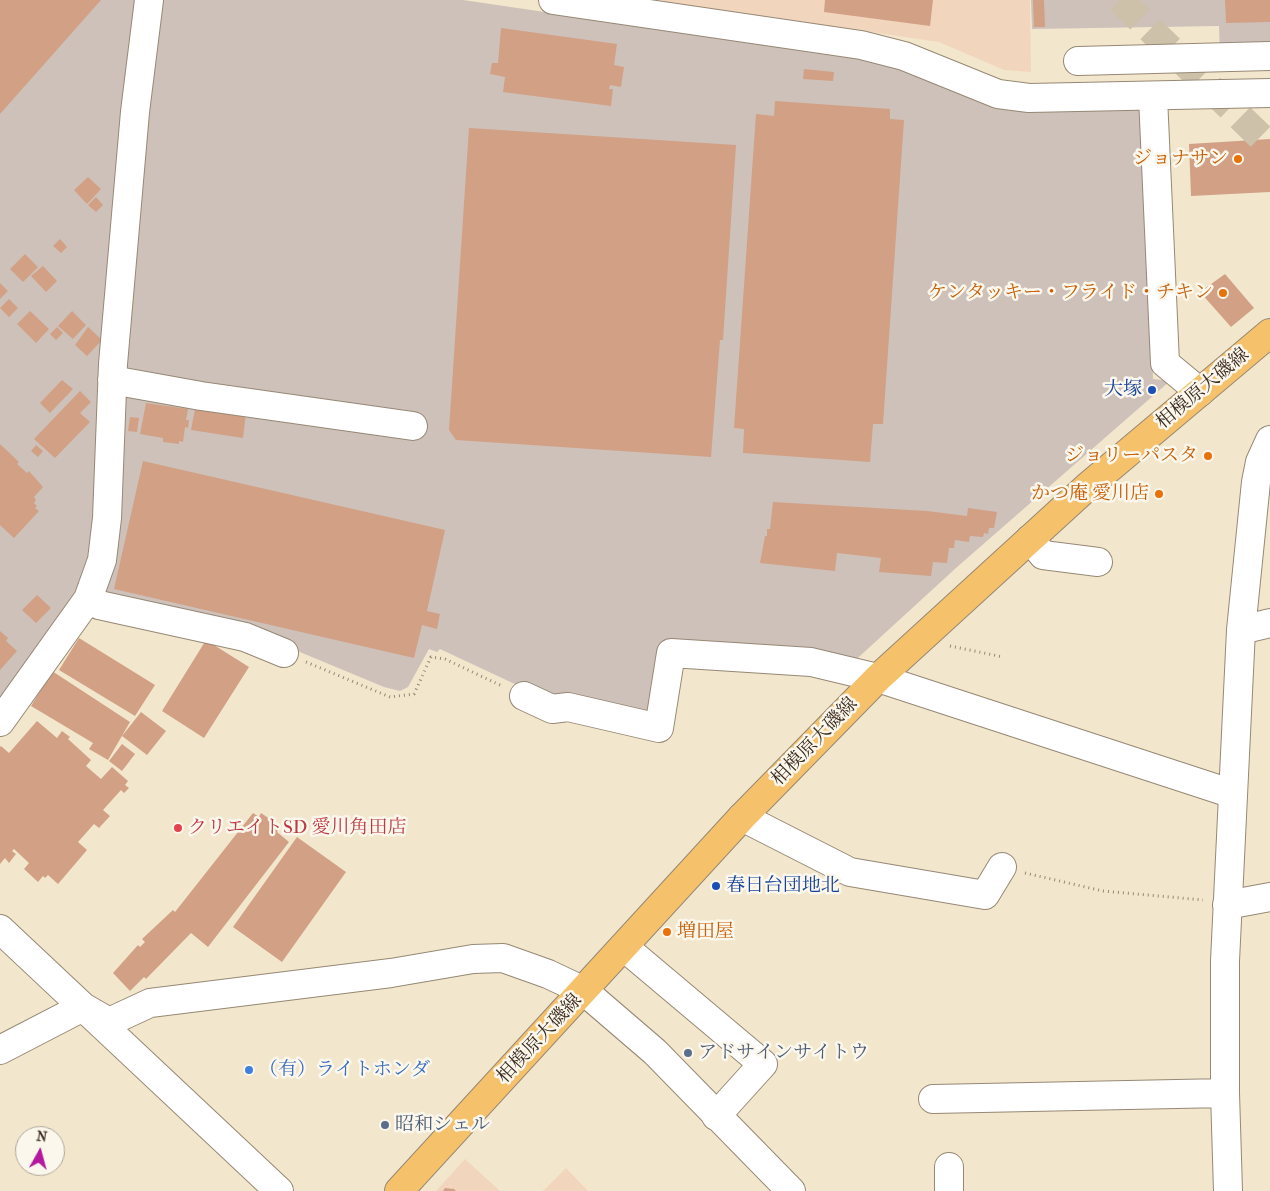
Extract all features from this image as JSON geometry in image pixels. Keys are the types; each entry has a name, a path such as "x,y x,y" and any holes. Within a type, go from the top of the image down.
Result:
{"main road":[{"name":"相模原大磯線","path":"399,1191 624,948 742,817 878,678 1087,487 1270,332"}],"street":[{"path":"0,722 88,598 102,560 107,518 112,380 136,112 150,0"},
{"path":"552,0 861,45 904,56 998,94 1029,98 1270,93"},
{"path":"1078,61 1270,56"},
{"path":"1153,96 1166,363 1200,392"},
{"path":"112,380 201,396 413,426"},
{"path":"1228,1191 1225,1093 1227,905 1241,630 1263,483 1260,462 1270,440"},
{"path":"1030,539 1044,555 1098,562"},
{"path":"88,598 99,606 245,637 284,653"},
{"path":"1241,630 1270,623"},
{"path":"524,696 552,709 568,707 659,728 671,653 811,662 878,678 1080,742 1233,794"},
{"path":"742,817 850,872 985,902 1002,867"},
{"path":"1227,905 1270,897"},
{"path":"0,929 279,1191"},
{"path":"624,948 763,1064 716,1116"},
{"path":"82,1007 108,1022 150,1003 391,973 473,959 503,958 548,974 584,991 655,1052 791,1191"},
{"path":"0,1050 82,1007"},
{"path":"934,1099 1225,1093"}],"path":[{"path":"926,634 945,645 1003,656"},
{"path":"284,653 390,697 414,694 431,656 445,659 524,696"},
{"path":"1002,867 1103,891 1220,901 1227,905"}],"shaded area":[{"path":"0,0 139,0 92,550 85,574 69,602 0,702"},
{"path":"159,0 463,0 838,55 902,68 996,107 1144,108 1153,379 1170,381 956,568 849,666 668,649 656,723 551,701 440,649 437,652 429,649 408,687 400,691 384,687 247,630 111,600 102,586"},
{"path":"651,0 1030,0 1031,72 1004,70 939,42"},
{"path":"1031,0 1270,0 1270,52 1220,54 1219,26 1032,29"},
{"path":"465,1159 500,1191 436,1191"},
{"path":"566,1168 588,1191 543,1191"}],"building":[{"path":"0,0 101,0 0,114"},
{"path":"825,0 933,0 930,26 824,12"},
{"path":"1033,0 1044,0 1045,27 1034,27"},
{"path":"1225,0 1270,0 1270,22 1226,23"},
{"path":"501,28 617,44 614,65 624,67 621,87 610,85 609,89 613,89 611,106 503,92 505,77 490,74 492,63 498,63"},
{"path":"804,69 834,72 833,81 803,79"},
{"path":"775,101 890,109 890,119 904,120 883,424 873,424 870,462 743,453 744,429 734,428 756,114 774,116"},
{"path":"469,128 736,145 723,340 720,340 711,457 456,440 449,430"},
{"path":"1270,139 1270,192 1191,196 1189,144"},
{"path":"88,177 101,189 87,204 74,190"},
{"path":"96,197 103,205 96,212 88,205"},
{"path":"60,239 67,247 61,253 53,246"},
{"path":"25,254 38,267 23,282 10,269"},
{"path":"43,266 57,281 46,292 31,276"},
{"path":"1225,274 1254,308 1231,327 1200,292"},
{"path":"0,283 8,291 0,299"},
{"path":"9,299 18,308 9,317 0,308"},
{"path":"30,311 49,329 36,343 17,324"},
{"path":"72,311 86,325 73,339 58,326"},
{"path":"57,327 63,333 56,340 50,334"},
{"path":"88,327 102,340 87,356 75,345"},
{"path":"62,380 73,389 50,413 40,403"},
{"path":"80,391 91,402 80,413 90,422 55,458 34,439"},
{"path":"146,403 188,409 186,420 189,420 188,428 185,427 183,442 179,441 179,444 163,442 163,438 140,434"},
{"path":"195,409 236,415 237,411 246,412 243,438 191,430"},
{"path":"130,417 139,418 137,432 128,431"},
{"path":"0,444 19,462 17,464 27,473 29,471 43,487 34,497 36,500 34,503 37,506 35,508 39,511 14,538 0,525"},
{"path":"36,445 43,451 38,457 31,451"},
{"path":"143,461 445,530 427,611 440,614 437,629 422,625 414,658 114,589"},
{"path":"773,502 927,511 967,516 968,508 997,512 994,528 989,528 988,534 984,533 983,537 970,536 969,542 955,540 954,548 949,548 947,563 933,562 931,576 879,572 881,558 837,553 835,571 760,563 767,529 770,529"},
{"path":"37,595 51,608 36,623 22,610"},
{"path":"0,631 8,638 6,641 17,651 0,670"},
{"path":"79,638 155,685 135,716 59,670"},
{"path":"206,640 249,667 204,738 162,711"},
{"path":"52,671 130,722 108,760 89,749 93,743 31,706"},
{"path":"141,712 166,731 147,755 122,736"},
{"path":"37,721 57,738 62,731 70,737 68,739 91,760 86,766 101,779 112,767 128,781 125,785 129,788 124,793 121,790 103,810 110,816 99,828 94,824 78,842 87,850 58,884 48,875 45,878 43,876 38,882 24,869 29,863 14,849 12,851 16,854 9,863 5,858 0,864 0,747 9,753"},
{"path":"122,744 135,754 122,771 109,761"},
{"path":"253,813 259,817 261,813 280,826 277,832 289,842 208,947 191,933 146,979 144,977 130,991 113,973 138,945 140,947 145,942 142,939 173,910 175,912"},
{"path":"297,837 346,872 282,962 233,927"},
{"path":"445,1188 454,1189 456,1191 443,1191"}],"tunnel":[{"path":"1120,0 1270,146"}],"place":[{"name":"ジョナサン","path":"1238,159"},
{"name":"ケンタッキー・フライド・チキン","path":"1223,293"},
{"name":"大塚","path":"1152,390"},
{"name":"ジョリーパスタ","path":"1208,456"},
{"name":"かつ庵 愛川店","path":"1159,494"},
{"name":"クリエイトSD 愛川角田店","path":"178,828"},
{"name":"春日台団地北","path":"716,886"},
{"name":"増田屋","path":"667,932"},
{"name":"アドサインサイトウ","path":"688,1053"},
{"name":"（有）ライトホンダ","path":"249,1070"},
{"name":"昭和シェル","path":"385,1125"}]}
